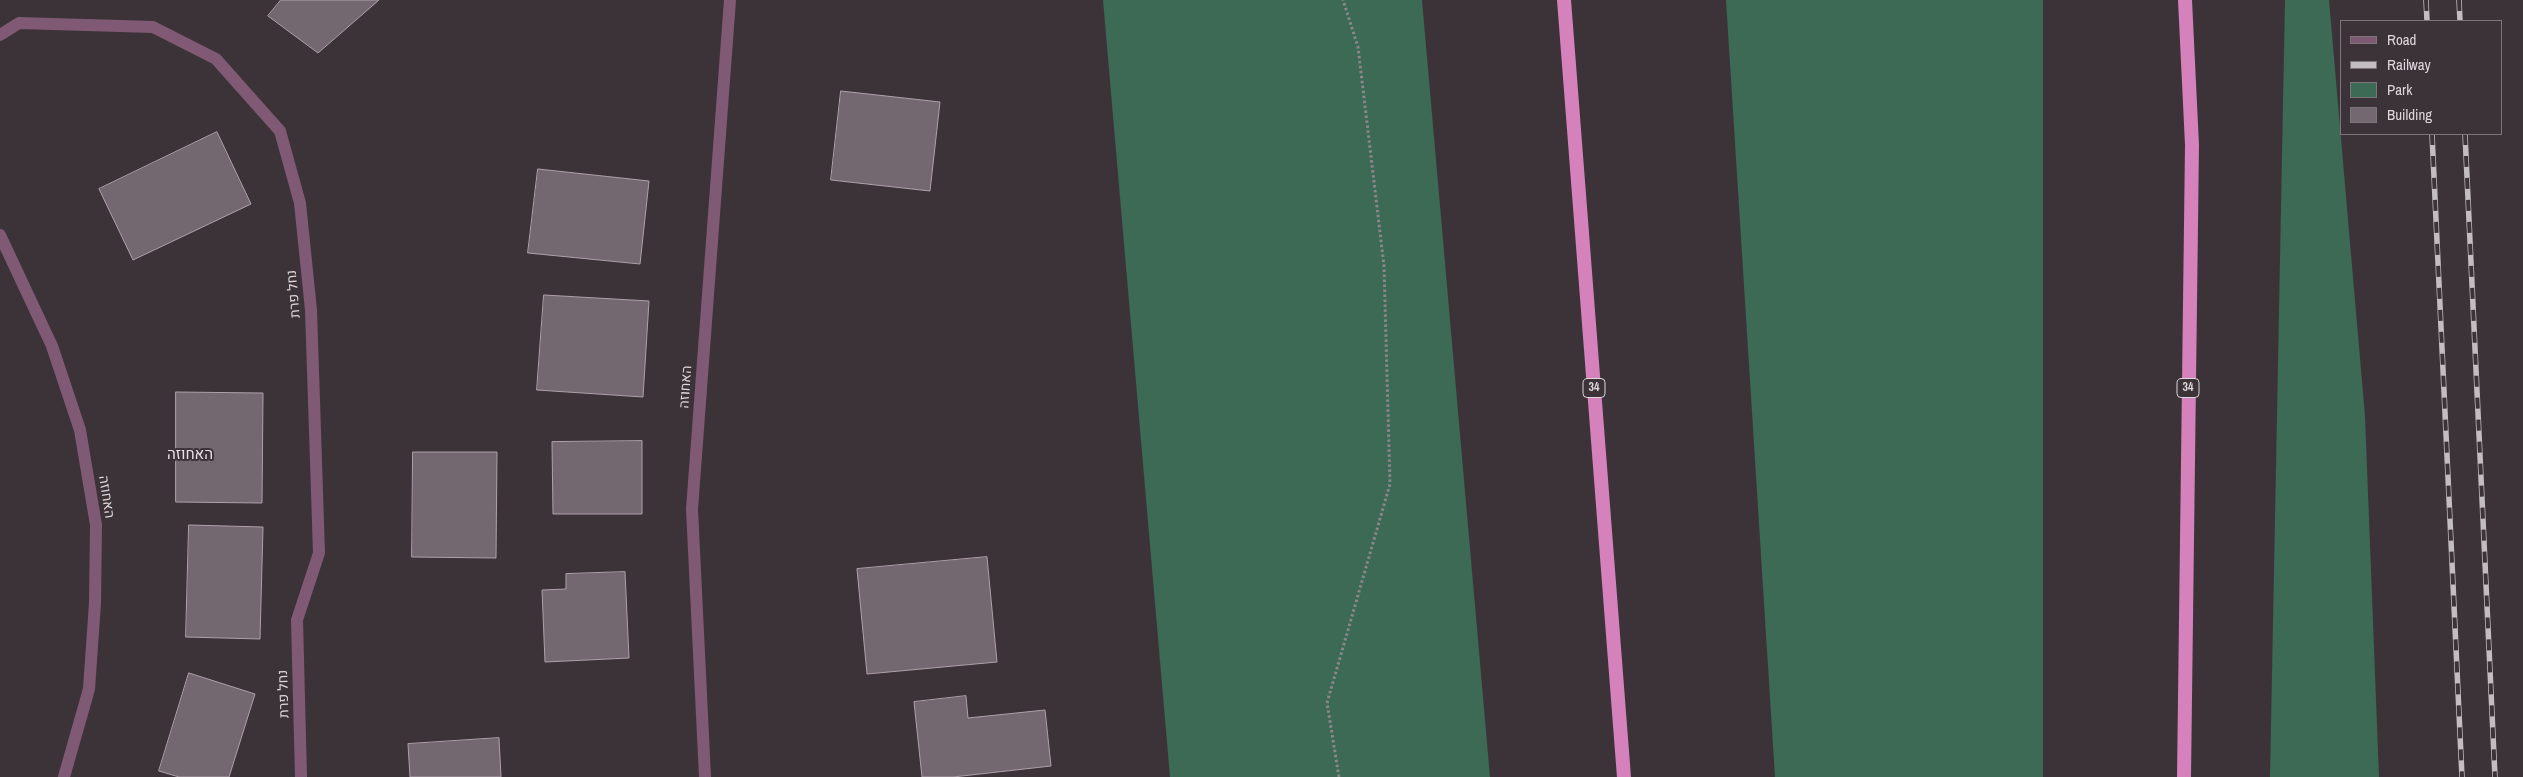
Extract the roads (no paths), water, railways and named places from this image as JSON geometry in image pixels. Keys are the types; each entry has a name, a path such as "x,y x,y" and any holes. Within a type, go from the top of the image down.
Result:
{"highway":[{"name":"34","path":"1564,0 1624,777"},
{"name":"34","path":"2184,777 2192,145 2185,0"}],"street":[{"name":"האחוזה","path":"705,777 692,510 730,0"},
{"name":"נחל פרת","path":"0,34 19,23 153,27 216,59 280,131 300,203 311,320 319,552 297,620 301,777"},
{"name":"האחוזה","path":"0,234 52,346 77,420 96,526 96,603 89,689 64,777"}],"railway":[{"path":"2426,0 2427,20"},
{"path":"2459,0 2460,20"},
{"path":"2432,135 2462,777"},
{"path":"2465,135 2495,777"}],"district":[{"name":"האחוזה","path":"190,455"}]}
